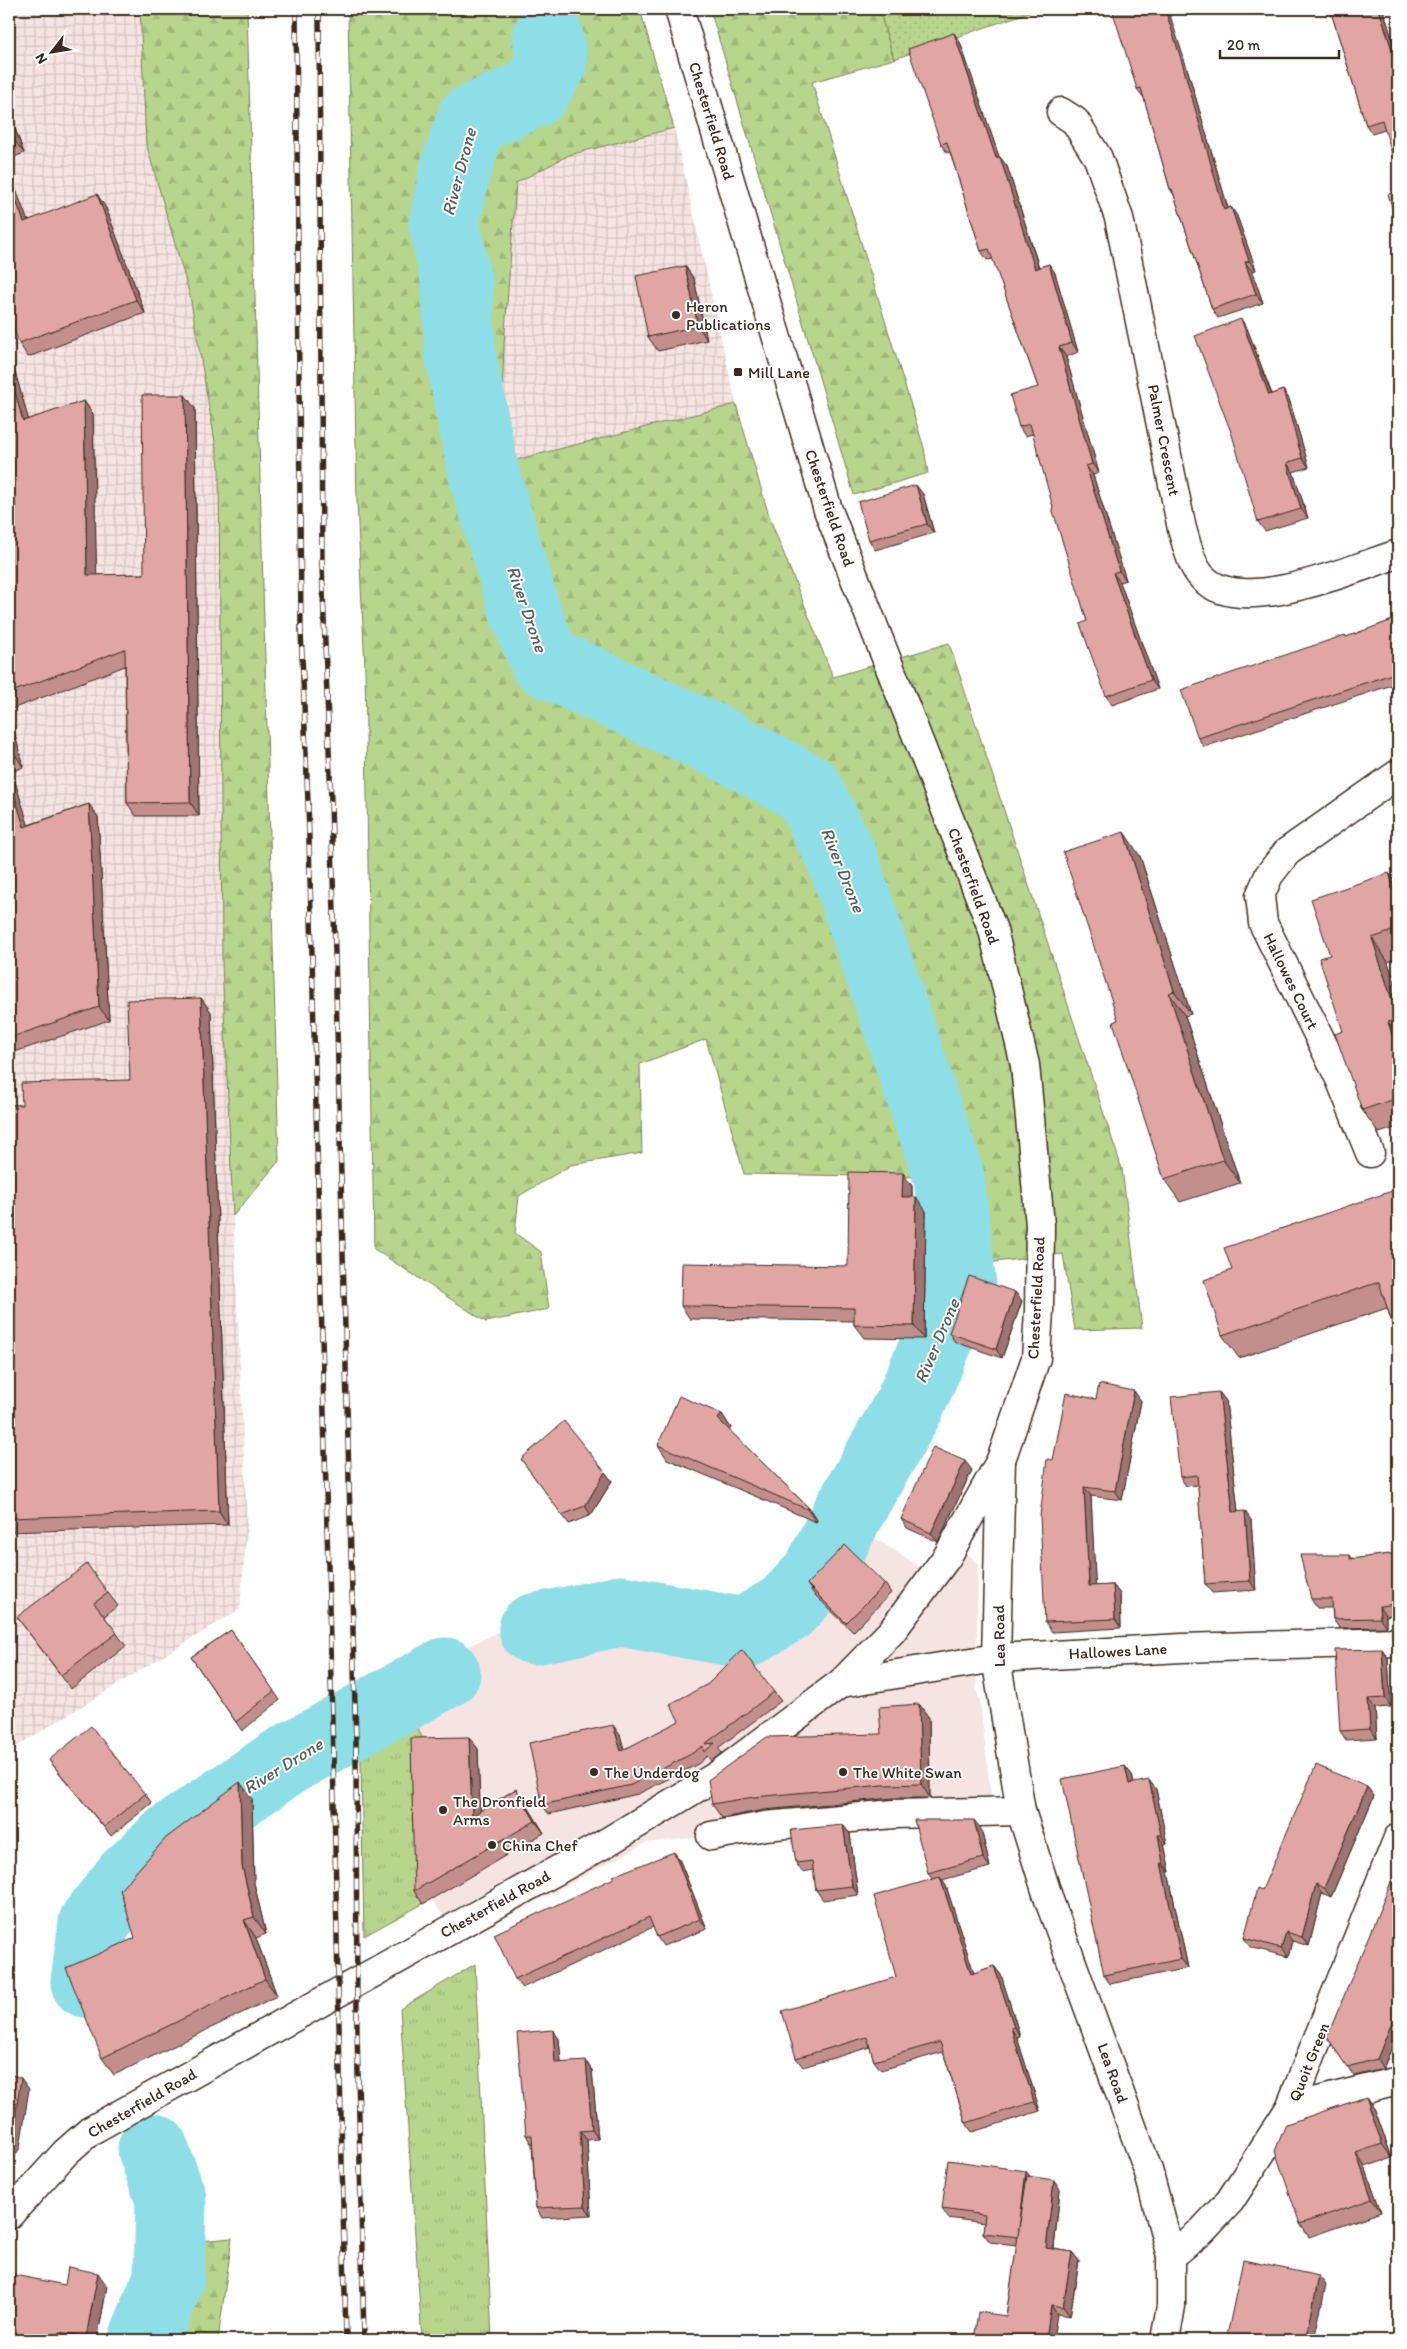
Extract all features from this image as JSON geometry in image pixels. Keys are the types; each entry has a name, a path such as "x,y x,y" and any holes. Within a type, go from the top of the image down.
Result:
{"street":[{"name":"Chesterfield Road","path":"9,2215 41,2178 90,2131 604,1844 718,1776 841,1683 892,1631 947,1557 1001,1460 1036,1358 1039,1311 1040,1225 1025,1065 993,930 828,510 679,9"},
{"name":"Palmer Crescent","path":"1062,112 1076,121 1098,158 1119,218 1182,529 1191,559 1203,578 1225,592 1257,594 1287,589 1398,554"},
{"name":"Hallowes Court","path":"1370,1153 1340,1079 1263,923 1260,896 1269,876 1287,852 1398,774"},
{"name":"Lea Road","path":"1001,1460 996,1658 1021,1811 1050,1903 1148,2170 1171,2256 1171,2306 1165,2340"},
{"name":"Hallowes Lane","path":"841,1683 996,1658 1182,1648 1398,1642"},
{"path":"712,1836 765,1826 894,1814 1021,1811"},
{"name":"Quoit Green","path":"1171,2256 1202,2231 1230,2201 1290,2108 1398,1838"},
{"path":"1290,2108 1398,2080"}],"shaded area":[{"path":"9,9 140,9 146,143 190,296 219,465 222,962 247,1526 240,1609 9,1751"},
{"path":"674,128 736,404 500,464 504,344 516,183 569,155"},
{"path":"826,1507 922,1568 948,1581 967,1553 978,1564 976,1690 980,1702 992,1805 646,1843 462,1941 423,1888 428,1750 396,1680 537,1614 580,1605 659,1606 741,1626"}],"green space":[{"path":"140,9 247,9 279,1161 233,1216 222,962 219,465 190,296 146,143"},
{"path":"348,9 640,9 674,128 569,155 516,183 504,344 500,464 736,404 770,519 833,677 949,643 1122,1169 1142,1328 1075,1330 1063,1254 935,1269 928,1177 744,1174 706,1039 640,1064 642,1153 571,1165 519,1196 515,1233 541,1252 549,1309 486,1322 374,1249 365,669 357,502"},
{"path":"710,9 879,9 894,59 812,82 924,448 928,473 854,495"},
{"path":"879,9 1038,9 894,59"},
{"path":"396,1680 428,1750 423,1887 430,1900 364,1936 360,1704"},
{"path":"475,1964 492,2340 422,2340 400,2009"},
{"path":"232,2238 218,2340 143,2340 143,2246"}],"building":[{"path":"1112,9 1165,9 1224,210 1231,207 1249,261 1245,262 1256,294 1212,309 1172,189 1170,189 1141,88 1137,89"},
{"path":"1330,9 1379,9 1398,69 1398,174 1382,120 1366,125"},
{"path":"954,33 996,158 1000,157 1035,269 1049,264 1072,343 1059,347 1092,464 1086,466 1119,571 1113,573 1151,680 1106,696 1080,624 1087,621 1052,508 1030,424 1019,427 1010,395 1038,387 989,249 981,251 947,142 941,144 908,49"},
{"path":"9,124 14,140 9,142"},
{"path":"9,182 24,222 97,194 136,300 19,343 9,316"},
{"path":"1398,191 1398,226 1388,194"},
{"name":"Heron Publications","path":"685,266 698,326 648,337 636,276"},
{"path":"1241,319 1269,395 1283,390 1302,458 1287,463 1301,509 1258,522 1232,435 1195,336"},
{"path":"9,371 23,421 84,401 87,575 144,574 142,395 185,395 190,802 127,803 125,649 9,693"},
{"path":"916,485 927,524 869,540 858,502"},
{"path":"1398,618 1398,672 1198,738 1181,690 1345,635 1346,637"},
{"path":"9,732 14,753 9,756"},
{"path":"9,778 24,827 89,804 99,1007 9,1038"},
{"path":"1124,832 1174,991 1169,993 1223,1160 1164,1179 1113,1022 1118,1020 1063,852"},
{"path":"1389,873 1398,900 1398,929 1372,938 1398,1019 1388,1022 1398,1054 1398,1098 1362,1110 1335,1034 1343,1031 1319,958 1330,955 1311,899"},
{"path":"201,998 219,1511 9,1518 9,1105 22,1105 21,1083 130,1080 127,1000"},
{"path":"849,1172 903,1173 902,1197 916,1197 914,1326 854,1325 854,1308 681,1306 682,1263 848,1266"},
{"path":"1398,1189 1398,1324 1393,1326 1379,1282 1222,1335 1204,1280 1232,1270 1224,1248"},
{"path":"969,1276 1015,1292 996,1349 949,1333"},
{"path":"1099,1384 1134,1391 1115,1491 1084,1487 1089,1586 1113,1585 1115,1619 1045,1622 1040,1516 1047,1459 1053,1460 1066,1393 1096,1399"},
{"path":"1219,1392 1233,1512 1245,1511 1250,1581 1205,1584 1197,1475 1180,1477 1171,1397"},
{"path":"679,1396 722,1414 718,1419 808,1507 807,1509 658,1445"},
{"path":"564,1421 605,1472 585,1506 562,1515 521,1459"},
{"path":"933,1447 965,1461 931,1533 901,1519"},
{"path":"845,1545 885,1584 846,1623 807,1584"},
{"path":"1398,1553 1398,1604 1379,1606 1380,1618 1333,1619 1332,1599 1311,1599 1300,1555 1350,1555 1350,1559"},
{"path":"87,1564 108,1593 94,1603 117,1633 61,1675 17,1617"},
{"path":"231,1630 274,1691 236,1722 191,1657"},
{"path":"1382,1649 1385,1698 1368,1699 1370,1729 1340,1731 1335,1650"},
{"path":"742,1650 774,1692 705,1744 715,1743 704,1752 703,1746 631,1785 542,1805 529,1743 613,1725 621,1751 679,1721 670,1704 708,1684"},
{"name":"The White Swan","path":"919,1704 921,1784 883,1785 754,1797 712,1804 708,1780 767,1737 881,1734 879,1707"},
{"path":"91,1726 145,1794 104,1827 49,1760"},
{"path":"469,1737 472,1816 516,1789 535,1821 414,1891 411,1738"},
{"path":"1316,1765 1367,1787 1324,1888 1316,1884 1302,1937 1286,1932 1281,1948 1244,1938 1257,1888 1262,1890"},
{"path":"1125,1766 1129,1784 1149,1780 1161,1835 1158,1835 1163,1863 1161,1863 1181,1959 1104,1975 1062,1779"},
{"path":"240,1782 242,1866 254,1917 244,1920 265,1979 102,2058 66,1968 135,1938 120,1890 166,1838"},
{"path":"914,1820 974,1820 983,1858 928,1873"},
{"path":"843,1825 852,1886 816,1890 812,1861 796,1863 791,1830"},
{"path":"674,1852 700,1919 657,1937 649,1917 515,1979 494,1934 614,1878 613,1876"},
{"path":"940,1877 971,1974 994,1966 1014,2027 1011,2028 1034,2102 966,2123 940,2042 874,2061 867,2037 796,2058 782,2011 896,1977 874,1896"},
{"path":"1391,1882 1398,1885 1398,2007 1377,2059 1347,2067 1327,2037"},
{"path":"553,2030 555,2063 586,2061 592,2130 580,2131 585,2206 536,2208 532,2135 526,2135 517,2033"},
{"path":"9,2074 21,2078 12,2137 9,2142"},
{"path":"1366,2097 1382,2144 1356,2153 1372,2199 1300,2224 1275,2151 1286,2124"},
{"path":"948,2160 1026,2171 1018,2237 983,2233 985,2215 942,2209"},
{"path":"1027,2176 1054,2180 1046,2248 1072,2252 1063,2307 1051,2305 1046,2340 974,2340 978,2312 1006,2316"},
{"path":"1243,2260 1319,2276 1306,2340 1230,2340 1231,2337 1227,2336"},
{"path":"68,2267 98,2273 86,2337 60,2332 58,2340 9,2340 9,2274 65,2285"}],"waterway":[{"name":"River Drone","path":"534,1629 621,1611 744,1633 786,1608 817,1575 847,1515 909,1406 961,1287 949,1177 841,855 807,789 727,746 545,661 526,615 484,474 460,353 457,283 444,224 456,167 472,120 534,92 552,63 548,37"},
{"name":"River Drone","path":"86,1982 94,1923 129,1878 173,1837 287,1760 445,1673"},
{"name":"River Drone","path":"144,2340 169,2278 171,2199 153,2149"}],"railway":[{"path":"296,9 301,631 308,802 346,2340"},
{"path":"319,9 322,565 331,801 356,1743 357,2029 364,2340"}],"place":[{"name":"Heron Publications","path":"676,315"},
{"name":"Mill Lane","path":"738,372"},
{"name":"The Underdog","path":"594,1772"},
{"name":"The White Swan","path":"843,1772"},
{"name":"The Dronfield Arms","path":"443,1810"},
{"name":"China Chef","path":"492,1845"}]}
